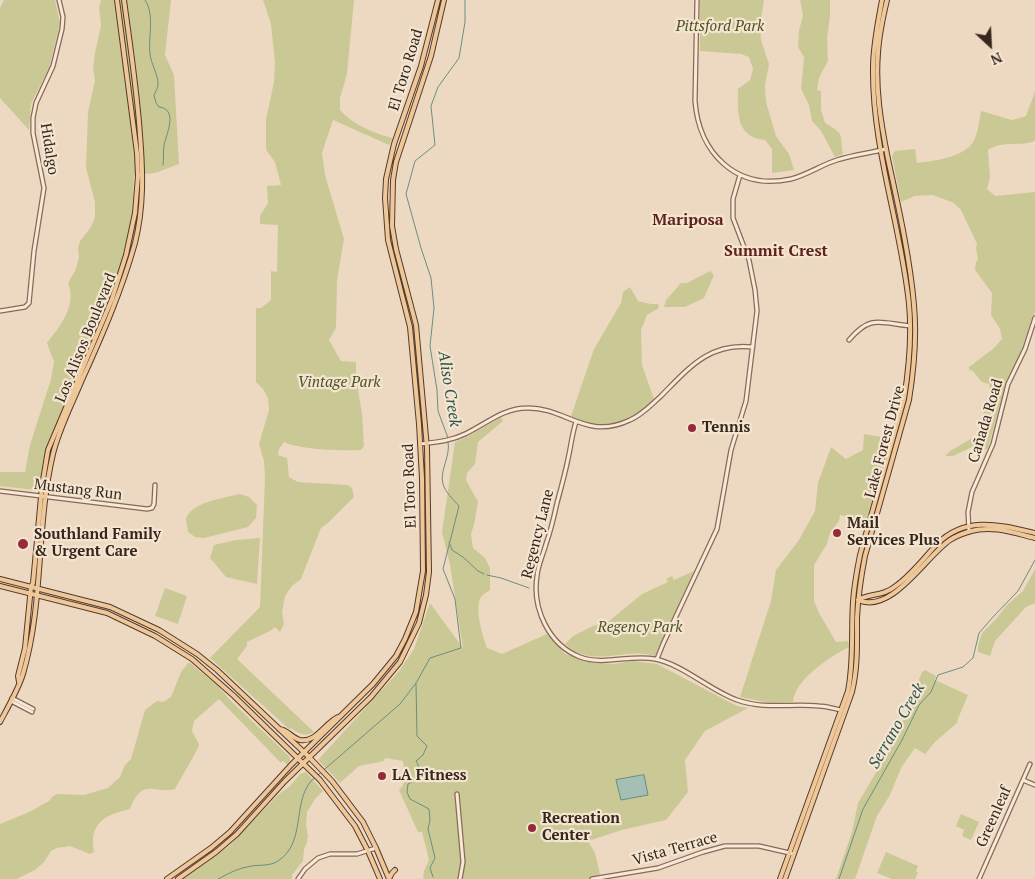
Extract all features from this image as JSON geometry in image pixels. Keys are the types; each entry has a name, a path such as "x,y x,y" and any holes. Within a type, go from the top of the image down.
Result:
{"main road":[{"name":"Los Alisos Boulevard","path":"0,722 12,700 28,653 37,588 44,497 42,486 48,450 112,298 126,255 135,214 138,176 137,162 117,0"},
{"name":"Los Alisos Boulevard","path":"19,682 18,676 25,648 30,594 44,497 53,453 118,296 135,243 140,218 143,192 142,162 136,87 124,0"},
{"name":"El Toro Road","path":"167,879 230,832 298,758 373,684 391,663 405,639 416,612 423,571 420,444 410,327 388,240 385,198 386,178 394,144 421,66 438,0"},
{"name":"El Toro Road","path":"178,879 232,839 303,762 371,697 393,672 403,657 419,623 426,596 429,572 426,443 416,325 396,249 391,209 396,162 431,56 444,0"},
{"name":"Lake Forest Drive","path":"856,600 865,556 905,416 913,374 911,281 874,106 872,68 875,37 882,0"},
{"name":"Lake Forest Drive","path":"884,150 877,67 880,36 887,0"},
{"name":"Lake Forest Drive","path":"780,879 792,853 852,692 857,667 856,600 860,555 906,388 913,326"},
{"path":"906,388 913,374 911,372 912,360 909,357"},
{"path":"856,600 862,597 880,595 890,590 903,580 942,540 968,526 998,524 1035,534"},
{"path":"856,600 868,602 892,594 907,583 941,547 955,537 969,532 990,528 1035,538"},
{"path":"0,579 110,607 169,635 188,647 318,765 354,809 376,848 389,879"},
{"path":"0,586 107,613 172,645 212,676 312,771 351,819 380,879"},
{"path":"279,729 283,729 298,740 307,740 316,736 340,716"},
{"name":"Lake Forest Drive","path":"785,879 792,853"},
{"path":"389,879 395,870"}],"street":[{"name":"Hidalgo","path":"0,311 28,305 29,303 34,251 44,188 33,118 36,103 53,66 62,29 63,17 59,0"},
{"path":"697,0 694,101 696,115 703,137 712,153 724,165 740,175 759,180 782,180 797,177 838,159 884,150"},
{"path":"657,659 717,529 731,450 746,401 757,310 755,290 746,250 735,226 732,210 734,191 740,175"},
{"name":"Cañada Road","path":"969,532 968,512 972,492 993,444 1008,384 1026,349 1035,318"},
{"path":"849,340 860,327 872,322 913,326"},
{"path":"420,444 442,442 456,438 498,415 517,408 542,409 588,426 616,425 644,412 695,364 709,354 728,347 753,347"},
{"name":"Regency Lane","path":"576,422 552,522 539,563 536,590 539,610 549,632 554,638 579,656 601,661 638,657 657,659 731,698 744,702 775,707 819,706 844,711"},
{"name":"Mustang Run","path":"0,491 141,509 152,508 155,485"},
{"path":"12,700 32,711"},
{"name":"Greenleaf","path":"979,879 1030,764"},
{"path":"1023,780 1035,785"},
{"path":"456,794 463,862 460,879"},
{"name":"Vista Terrace","path":"594,878 658,868 725,846 756,845 792,853"},
{"path":"298,879 305,869 318,858 330,854 346,854 376,848"}],"green space":[{"path":"4,0 55,0 60,23 49,68 31,104 29,130 0,98 0,8"},
{"path":"101,0 171,0 165,55 174,75 179,164 155,173 134,175 132,219 122,258 103,315 50,439 38,487 35,490 0,486 0,472 25,472 30,445 51,379 54,362 47,343 62,323 69,308 70,291 68,283 75,271 79,258 78,248 80,241 91,227 95,217 95,202 86,168 88,112 95,80 93,68 101,25 99,7"},
{"name":"Vintage Park","path":"263,0 354,0 347,74 340,98 340,110 364,128 393,138 389,145 333,120 322,153 325,175 344,239 337,281 336,328 329,340 341,361 356,362 364,446 361,450 333,450 301,447 284,442 279,449 278,455 287,458 289,477 298,482 348,485 352,488 354,497 321,528 301,579 292,586 285,596 282,613 284,624 280,632 275,627 247,642 247,646 237,659 314,732 305,735 291,728 289,729 210,658 260,607 265,478 264,461 259,444 269,410 268,398 256,382 256,308 261,308 271,300 271,271 277,272 278,225 260,224 260,216 268,203 267,186 281,185 275,162 266,150 266,119 274,82 275,62 271,24"},
{"name":"Pittsford Park","path":"700,0 764,0 760,26 761,40 769,64 765,85 766,102 776,136 789,154 794,170 772,173 772,149 765,140 755,138 743,129 738,106 738,89 750,80 753,69 749,57 741,54 700,51"},
{"path":"800,0 830,0 827,38 828,61 819,78 817,90 821,91 821,110 825,123 840,135 843,154 835,157 821,131 812,121 809,105 801,89 804,57 798,47 803,15"},
{"path":"1035,90 1035,141 1023,144 999,145 988,150 990,178 987,189 995,196 1035,192 1035,311 1022,353 1007,379 988,448 986,450 980,445 976,445 953,456 945,456 979,434 980,421 988,401 990,388 989,384 982,382 973,371 969,370 969,367 993,349 1002,339 1000,329 991,315 992,293 975,270 978,259 977,244 961,210 954,203 933,195 915,196 901,202 892,156 895,151 915,149 917,163 945,158 959,153 973,143 981,111 1012,120 1026,116"},
{"path":"710,271 714,275 704,298 685,307 664,307 666,300 681,283 687,283"},
{"path":"630,287 638,301 658,304 659,308 647,315 641,330 642,365 655,402 631,420 608,426 586,425 571,416 594,349 621,303 623,292"},
{"path":"501,417 503,421 478,442 475,464 467,473 466,480 478,502 471,535 473,548 485,558 490,568 490,590 481,597 478,608 487,648 502,654 547,634 565,654 598,663 614,664 633,661 657,664 737,706 748,708 705,731 685,760 688,792 666,820 622,830 588,841 595,853 601,879 423,879 429,860 422,832 418,832 399,790 404,783 403,761 385,758 384,761 359,766 340,783 318,760 399,671 414,649 430,603 463,648 450,565 442,532 455,442"},
{"path":"864,434 881,437 888,443 866,522 840,515 839,521 830,533 827,544 814,565 814,601 819,613 836,642 848,641 849,647 833,656 806,677 795,694 793,702 770,703 740,697 771,601 776,570 799,540 815,511 818,483 831,447 846,459 863,450"},
{"path":"240,494 249,497 257,505 256,518 248,527 204,538 195,537 188,532 186,519 194,508 217,499"},
{"path":"260,538 257,584 226,577 210,558 214,545 236,540"},
{"path":"1035,569 1035,603 1026,607 995,641 990,656 978,652 982,633 1007,605 1023,591"},
{"name":"Regency Park","path":"694,571 655,656 632,654 598,657 576,652 565,644 573,636 593,626 609,621 642,594 668,582 666,579 672,576 674,580"},
{"path":"165,588 187,596 178,624 155,616"},
{"path":"189,662 219,687 231,701 290,757 287,765 283,761 281,763 219,699 194,721 192,731 199,745 175,789 144,790 135,799 130,809 113,814 100,822 94,834 94,852 90,854 70,846 57,848 51,851 44,862 35,870 17,879 0,879 0,824 29,812 58,794 84,795 108,788 120,777 125,765 131,759 145,710 157,701 163,702 171,697 181,672"},
{"path":"925,670 936,676 935,680 968,695 958,722 935,742 925,754 915,748 901,768 890,795 877,816 855,879 836,879 852,832 858,803 896,739 922,672"},
{"path":"306,772 323,791 315,799 307,812 306,825 308,836 303,861 292,875 292,879 183,879 229,846 279,794 290,786 300,774"},
{"path":"961,814 979,822 971,840 962,836 964,830 956,826"},
{"path":"886,852 918,866 916,871 918,873 915,879 892,879 877,873"}],"shaded area":[{"path":"644,775 648,795 621,800 616,780"}],"waterway":[{"path":"145,0 150,12 150,54 158,80 158,87 154,95 156,103 159,107 165,109 170,117 164,145 163,165"},
{"name":"Aliso Creek","path":"448,438 438,411 437,390 430,346 434,308 431,278 406,194 415,161 435,145 431,106 438,87 459,58 465,22 465,0"},
{"name":"Aliso Creek","path":"218,879 243,868 274,863 287,853 296,834 305,790 311,781 400,704 416,683 430,658 461,648 455,599 443,569 459,506 444,487 442,479 448,453 448,442"},
{"path":"449,542 452,550 484,574"},
{"name":"Serrano Creek","path":"839,879 863,809 902,740 919,705 931,692 938,675 963,667 973,658 979,633 1018,591 1035,560"},
{"path":"487,575 529,588"},
{"path":"416,684 417,736 427,746 423,755 416,761 419,771 417,777 408,784 407,792 410,799 429,809 430,820 428,829 435,858 430,868 433,877"}],"place":[{"name":"Tennis","path":"692,428"},
{"name":"Mail Services Plus","path":"837,533"},
{"name":"Southland Family & Urgent Care","path":"23,544"},
{"name":"LA Fitness","path":"382,776"},
{"name":"Recreation Center","path":"532,828"}],"district":[{"name":"Mariposa","path":"688,220"},
{"name":"Summit Crest","path":"776,251"}]}
